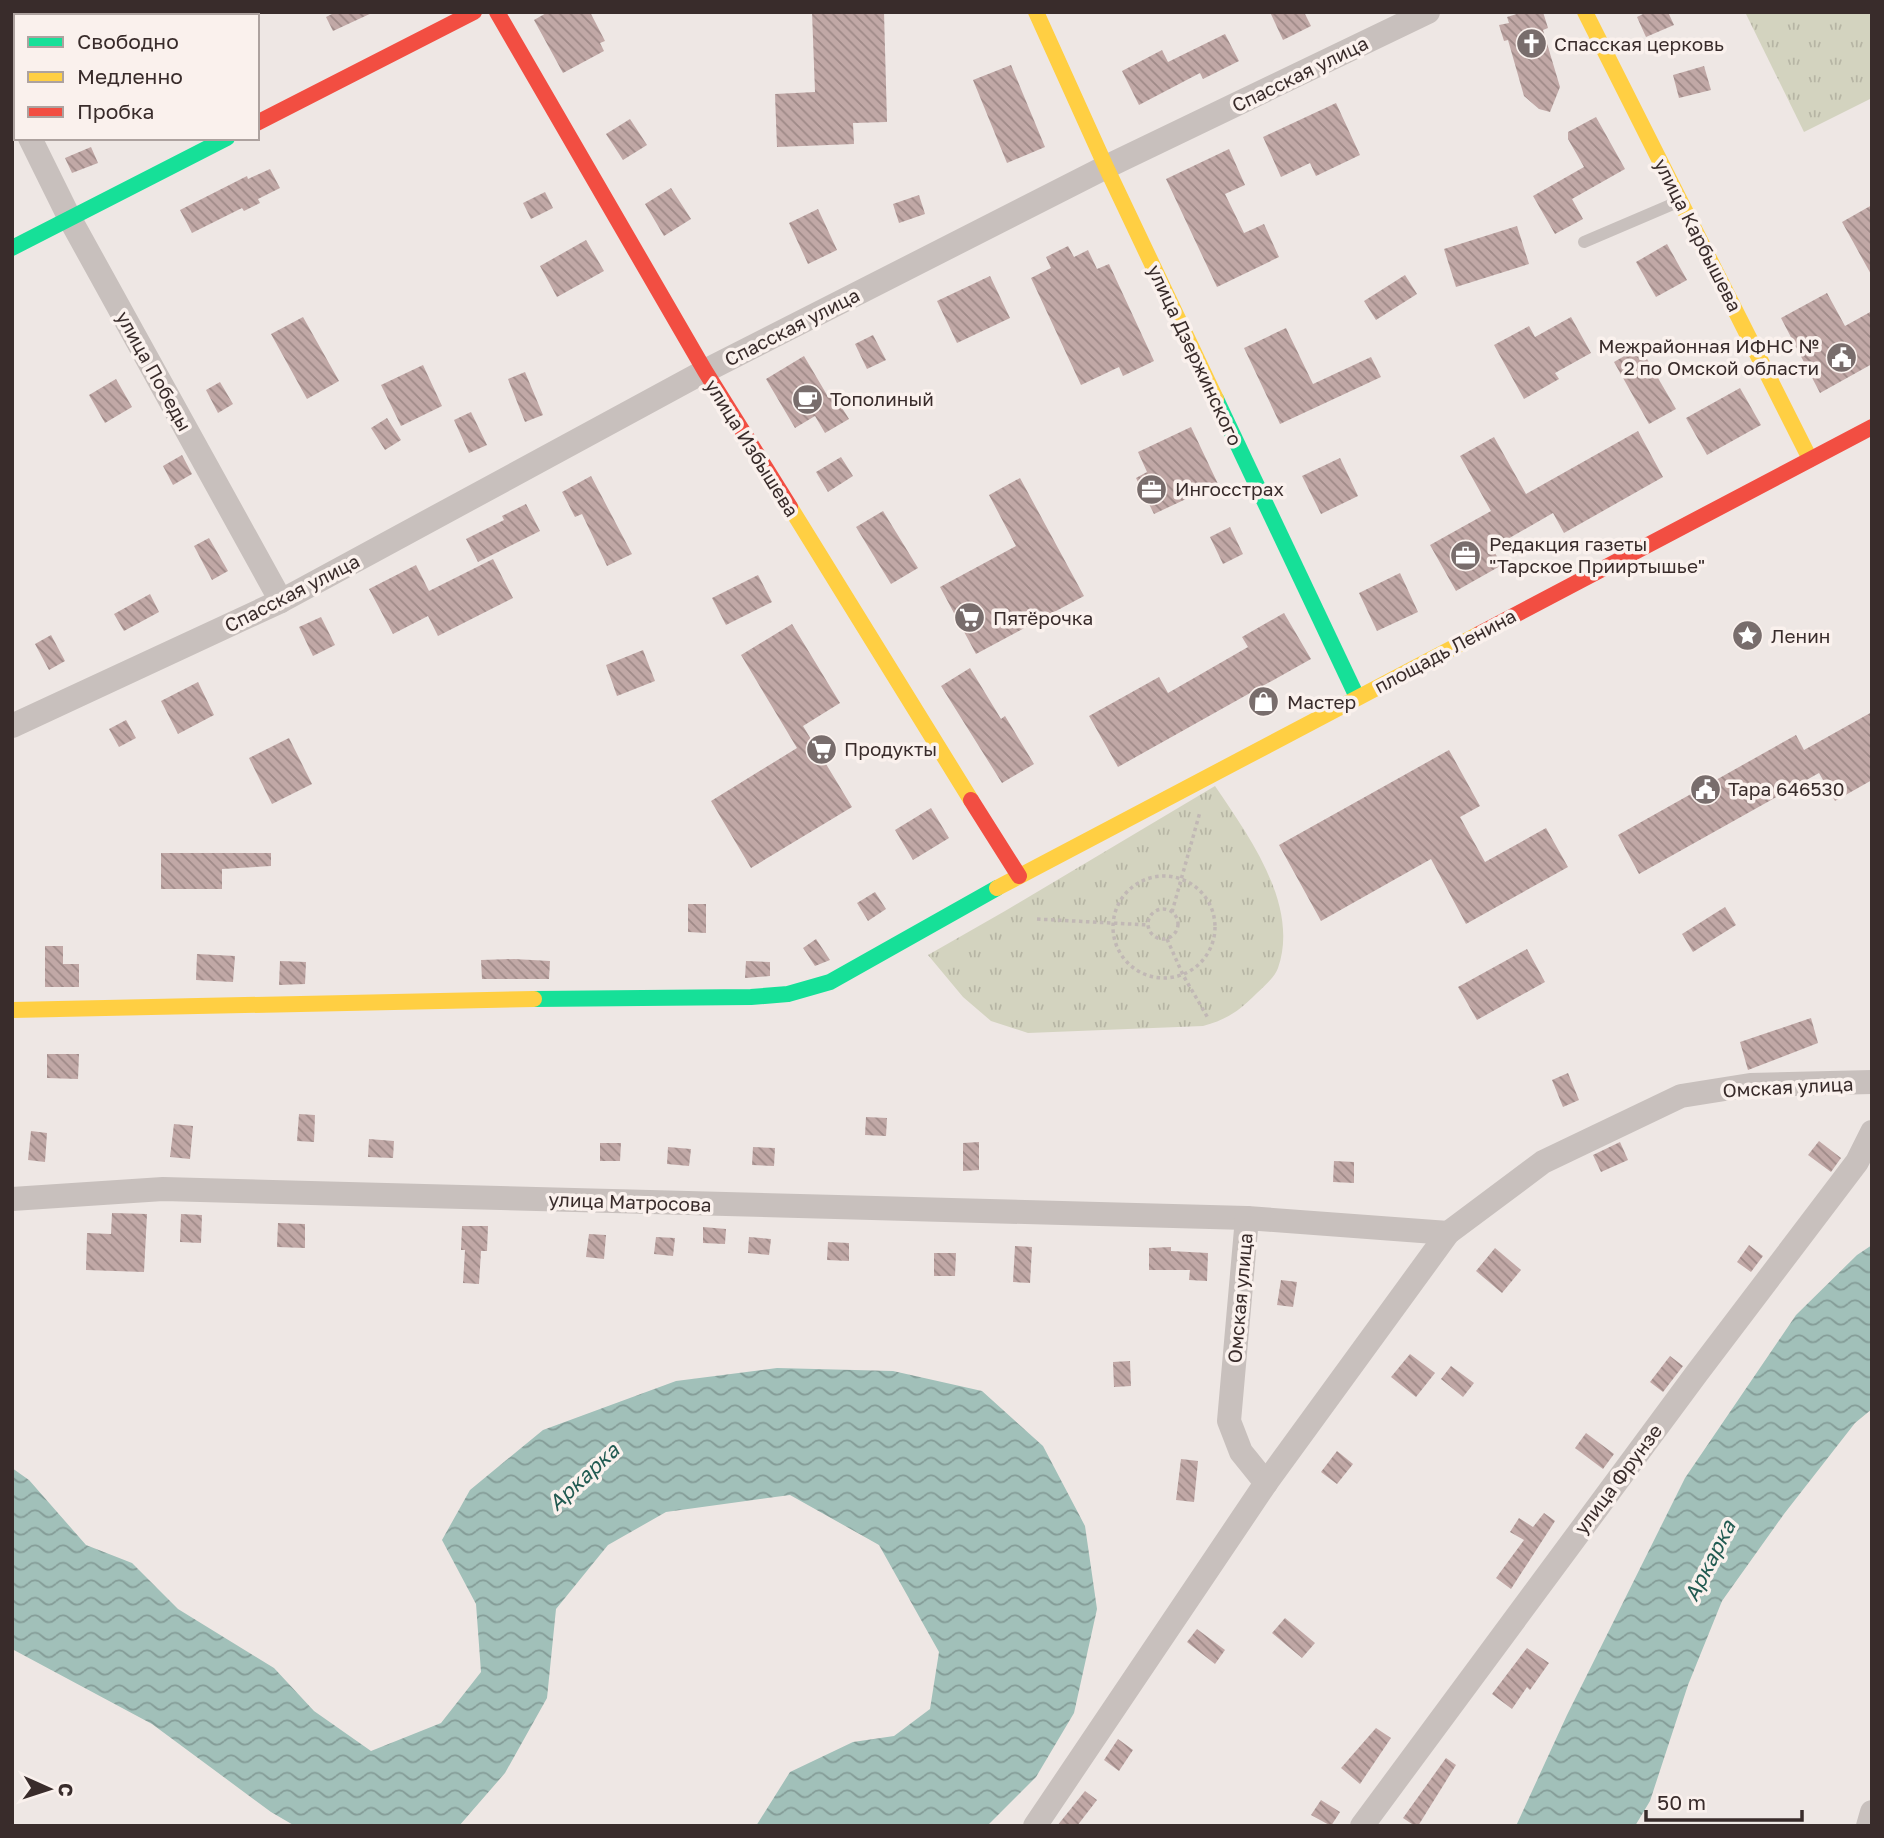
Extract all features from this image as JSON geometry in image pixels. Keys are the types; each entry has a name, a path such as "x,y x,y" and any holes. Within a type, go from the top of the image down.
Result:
{"street":[{"path":"259,122 474,12"},
{"name":"улица Избышева","path":"497,12 705,371 1019,876"},
{"name":"улица Дзержинского","path":"1036,12 1106,167 1357,697"},
{"name":"Спасская улица","path":"12,726 281,601 705,371 1106,167 1427,12"},
{"name":"улица Карбышева","path":"1585,12 1810,459"},
{"name":"улица Победы","path":"31,140 70,219 281,601"},
{"path":"12,248 223,140"},
{"name":"площадь Ленина","path":"12,1010 598,997 751,997 788,994 830,982 1019,876 1872,427"},
{"name":"Омская улица","path":"1035,1826 1266,1483 1448,1233 1543,1162 1681,1096 1750,1085 1872,1082"},
{"name":"улица Фрунзе","path":"1362,1826 1857,1162 1872,1132"},
{"name":"улица Матросова","path":"12,1199 163,1189 1247,1218"},
{"name":"Омская улица","path":"1266,1483 1241,1452 1229,1421 1247,1218 1448,1233"},
{"path":"1868,1826 1872,1812"}],"lane":[{"path":"1584,243 1680,201"}],"path":[{"path":"1172,912 1201,807"},
{"path":"1159,876 1180,878 1194,885 1210,904 1216,928 1214,940 1202,962 1183,975 1157,978 1134,969 1118,950 1112,923 1119,902 1135,884 1159,876"},
{"path":"1159,909 1172,912 1179,923 1173,936 1167,939 1154,937 1148,925 1149,918 1159,909"},
{"path":"1037,919 1148,925"},
{"path":"1167,939 1183,975 1208,1018"}],"green space":[{"path":"1745,12 1872,12 1872,98 1804,132"},
{"path":"1215,786 1242,826 1267,872 1282,920 1283,944 1277,971 1233,1014 1203,1026 1028,1033 991,1021 963,997 928,955 1005,911"}],"water":[{"name":"Аркарка","path":"1872,1245 1872,1409 1855,1423 1784,1514 1722,1601 1688,1685 1650,1801 1635,1826 1516,1826 1567,1715 1685,1478 1796,1315 1857,1255"},
{"name":"Аркарка","path":"777,1368 893,1371 982,1391 1043,1446 1085,1526 1097,1609 1074,1713 1036,1777 987,1826 756,1826 790,1772 853,1742 894,1736 930,1709 939,1652 879,1545 790,1495 666,1512 608,1545 556,1609 547,1698 505,1773 459,1826 295,1826 271,1812 152,1724 12,1649 12,1468 29,1480 86,1545 132,1563 178,1609 274,1668 314,1711 371,1751 441,1723 481,1672 476,1604 442,1540 470,1490 543,1430 676,1381"}],"building":[{"path":"336,12 374,12 333,31 326,17"},
{"path":"548,12 590,12 605,41 600,43 604,51 563,73 534,20"},
{"path":"812,12 884,12 887,122 853,123 854,144 777,147 775,94 815,92"},
{"path":"1270,12 1304,12 1311,26 1283,40"},
{"path":"1523,12 1543,12 1548,28 1543,30 1560,87 1550,112 1539,109 1524,96 1508,40 1504,41 1499,25 1509,23 1507,17"},
{"path":"1647,12 1668,12 1674,25 1646,37 1637,17"},
{"path":"1225,34 1239,61 1203,79 1200,73 1139,105 1122,71 1162,50 1168,62"},
{"path":"1011,65 1045,147 1007,163 973,80"},
{"path":"1704,66 1711,90 1679,98 1673,75"},
{"path":"1336,103 1360,155 1316,176 1310,163 1281,177 1263,137"},
{"path":"1596,117 1625,169 1572,199 1583,219 1555,234 1533,196 1584,167 1568,139 1568,132"},
{"path":"630,119 647,145 623,160 606,134"},
{"path":"91,147 98,163 72,173 65,158"},
{"path":"1229,149 1245,185 1225,194 1244,233 1264,224 1279,257 1217,287 1166,179"},
{"path":"270,169 280,188 258,199 260,203 244,211 242,208 192,233 180,210 247,176 248,179"},
{"path":"671,188 691,219 664,236 645,204"},
{"path":"545,192 553,208 531,219 523,203"},
{"path":"919,195 925,214 899,223 893,204"},
{"path":"1872,205 1872,276 1842,222"},
{"path":"818,209 837,250 808,264 789,223"},
{"path":"1517,226 1529,264 1456,287 1444,249"},
{"path":"586,240 604,271 557,297 540,266"},
{"path":"1667,244 1687,280 1656,297 1636,262"},
{"path":"1068,246 1074,257 1088,250 1097,269 1109,264 1154,361 1123,376 1119,367 1081,385 1031,278 1051,268 1046,257"},
{"path":"1405,275 1417,294 1376,320 1364,301"},
{"path":"990,276 1010,318 957,343 937,301"},
{"path":"1827,293 1845,326 1872,311 1872,364 1820,393 1781,318"},
{"path":"303,317 339,381 307,399 271,334"},
{"path":"1571,317 1591,353 1555,373 1559,379 1524,399 1494,345 1529,326 1535,337"},
{"path":"1286,328 1313,384 1371,357 1381,377 1280,424 1244,348"},
{"path":"873,335 886,360 867,369 855,344"},
{"path":"1640,347 1676,409 1649,424 1614,362"},
{"name":"Тополиный","path":"804,356 827,395 832,392 849,419 825,433 815,416 795,428 766,379"},
{"path":"423,365 442,406 401,426 381,385"},
{"path":"525,372 543,415 525,422 508,379"},
{"path":"116,379 132,407 105,423 89,395"},
{"path":"220,382 233,404 218,413 206,390"},
{"path":"1740,388 1761,425 1707,455 1686,418"},
{"path":"471,412 487,445 469,453 454,420"},
{"path":"387,418 401,440 385,450 371,428"},
{"path":"1191,427 1218,484 1154,514 1136,478 1147,472 1138,452"},
{"path":"1638,431 1663,477 1564,533 1553,513 1492,548 1502,565 1456,591 1430,545 1491,511 1460,456 1494,437 1526,494"},
{"path":"182,455 192,474 173,485 163,466"},
{"path":"841,457 853,476 828,492 816,472"},
{"path":"1340,458 1358,496 1321,514 1302,476"},
{"path":"591,476 632,554 607,566 582,514 575,517 562,492"},
{"path":"1020,478 1084,596 976,654 940,587 1016,546 989,495"},
{"path":"526,504 540,531 478,562 466,539 504,520 502,516"},
{"path":"883,511 918,568 891,584 856,527"},
{"path":"1230,527 1243,554 1223,564 1210,537"},
{"path":"209,538 228,571 212,580 194,546"},
{"path":"493,559 513,598 438,636 428,616 393,634 369,589 416,565 429,591"},
{"path":"1400,573 1418,612 1377,631 1359,593"},
{"path":"758,575 772,602 726,625 712,598"},
{"path":"150,594 159,612 124,631 114,614"},
{"path":"1284,613 1311,659 1118,767 1089,716 1159,677 1168,693 1248,647 1242,637"},
{"path":"321,617 335,645 313,656 299,627"},
{"path":"792,624 840,703 803,726 852,807 751,868 711,801 797,748 741,655"},
{"path":"51,635 65,661 49,670 35,644"},
{"path":"643,650 655,681 617,696 606,665"},
{"path":"970,668 1001,719 1005,716 1034,764 1002,783 941,686"},
{"path":"198,682 214,715 178,734 161,701"},
{"path":"1872,712 1872,780 1835,801 1819,773 1639,874 1618,835 1796,735 1804,750"},
{"path":"126,720 136,738 119,747 109,729"},
{"path":"289,738 312,784 272,804 249,758"},
{"path":"1449,750 1480,806 1460,817 1485,862 1546,828 1568,867 1466,924 1431,859 1321,921 1279,845"},
{"path":"931,808 949,838 913,860 895,830"},
{"path":"161,853 271,853 271,866 222,869 222,889 161,889"},
{"path":"875,892 886,909 868,921 857,903"},
{"path":"688,904 706,904 706,933 688,932"},
{"path":"1725,907 1736,925 1693,952 1682,934"},
{"path":"816,939 830,960 815,966 803,948"},
{"path":"45,946 63,946 63,964 79,964 79,987 45,987"},
{"path":"1527,949 1545,982 1477,1020 1458,987"},
{"path":"197,954 235,956 233,982 196,980"},
{"path":"481,960 550,961 549,979 482,979"},
{"path":"280,961 306,962 305,984 279,985"},
{"path":"746,961 770,962 770,976 745,978"},
{"path":"1811,1018 1818,1043 1748,1070 1740,1042"},
{"path":"47,1054 79,1054 78,1079 47,1078"},
{"path":"1568,1073 1579,1100 1563,1107 1552,1080"},
{"path":"299,1114 315,1115 314,1142 297,1141"},
{"path":"866,1117 887,1118 886,1136 865,1135"},
{"path":"174,1124 193,1126 190,1159 170,1157"},
{"path":"31,1131 47,1133 45,1162 28,1160"},
{"path":"369,1139 394,1141 393,1158 368,1157"},
{"path":"1819,1141 1841,1158 1831,1172 1808,1155"},
{"path":"979,1142 979,1170 963,1171 963,1143"},
{"path":"1620,1142 1628,1160 1601,1172 1593,1155"},
{"path":"600,1143 621,1143 620,1161 600,1161"},
{"path":"668,1147 691,1149 689,1166 667,1164"},
{"path":"753,1147 775,1148 774,1166 752,1165"},
{"path":"1334,1161 1354,1162 1354,1183 1333,1182"},
{"path":"112,1213 147,1214 144,1272 86,1270 87,1233 111,1234"},
{"path":"181,1214 202,1215 201,1243 180,1242"},
{"path":"278,1223 305,1224 305,1248 277,1247"},
{"path":"462,1226 488,1226 487,1251 481,1251 479,1284 463,1283 465,1250 461,1250"},
{"path":"703,1227 726,1229 725,1244 703,1243"},
{"path":"589,1234 606,1235 604,1259 586,1257"},
{"path":"656,1237 675,1238 673,1256 654,1254"},
{"path":"749,1237 771,1239 769,1255 748,1253"},
{"path":"828,1242 849,1243 849,1261 827,1260"},
{"path":"1749,1245 1763,1256 1751,1272 1737,1262"},
{"path":"1015,1246 1032,1247 1030,1283 1013,1282"},
{"path":"1171,1247 1171,1251 1208,1253 1207,1281 1189,1280 1190,1270 1149,1270 1149,1248"},
{"path":"1495,1248 1521,1270 1502,1293 1476,1271"},
{"path":"934,1253 956,1253 955,1276 934,1276"},
{"path":"1281,1280 1297,1282 1293,1307 1277,1305"},
{"path":"1410,1354 1435,1373 1416,1397 1391,1377"},
{"path":"1670,1356 1683,1366 1663,1392 1650,1382"},
{"path":"1130,1361 1131,1386 1114,1387 1113,1362"},
{"path":"1451,1366 1474,1383 1463,1397 1441,1379"},
{"path":"1586,1433 1614,1454 1603,1469 1575,1448"},
{"path":"1337,1451 1353,1464 1337,1484 1321,1472"},
{"path":"1181,1459 1198,1461 1194,1502 1176,1500"},
{"path":"1544,1513 1555,1521 1511,1589 1496,1578 1524,1540 1510,1532 1519,1518 1533,1527"},
{"path":"1285,1618 1315,1643 1302,1658 1272,1633"},
{"path":"1197,1629 1225,1650 1215,1664 1187,1642"},
{"path":"1527,1648 1549,1663 1530,1690 1527,1687 1512,1709 1492,1694"},
{"path":"1376,1728 1391,1738 1360,1784 1341,1768"},
{"path":"1118,1739 1133,1750 1119,1771 1104,1760"},
{"path":"1446,1758 1456,1765 1418,1826 1415,1826 1403,1818"},
{"path":"1085,1791 1097,1800 1077,1826 1057,1826"},
{"path":"1321,1800 1340,1812 1331,1826 1311,1815"}],"traffic: fast":[{"path":"12,248 223,140"},
{"path":"1216,399 1357,697"},
{"path":"534,999 751,997 788,994 830,982 997,888"}],"traffic: slow":[{"path":"1036,12 1216,399"},
{"path":"1585,12 1810,459"},
{"path":"790,507 971,800"},
{"path":"997,888 1479,634"},
{"path":"12,1010 534,999"}],"traffic: jam":[{"path":"259,122 474,12"},
{"path":"497,12 705,371 790,507"},
{"path":"1479,634 1872,427"},
{"path":"971,800 1019,876"}],"place":[{"name":"Спасская церковь","path":"1531,44"},
{"name":"Межрайонная ИФНС № 2 по Омской области","path":"1842,357"},
{"name":"Тополиный","path":"807,399"},
{"name":"Ингосстрах","path":"1152,489"},
{"name":"Редакция газеты \"Тарское Прииртышье\"","path":"1466,555"},
{"name":"Пятёрочка","path":"970,618"},
{"name":"Ленин","path":"1748,636"},
{"name":"Мастер","path":"1264,702"},
{"name":"Продукты","path":"821,749"},
{"name":"Тара 646530","path":"1705,789"}]}
